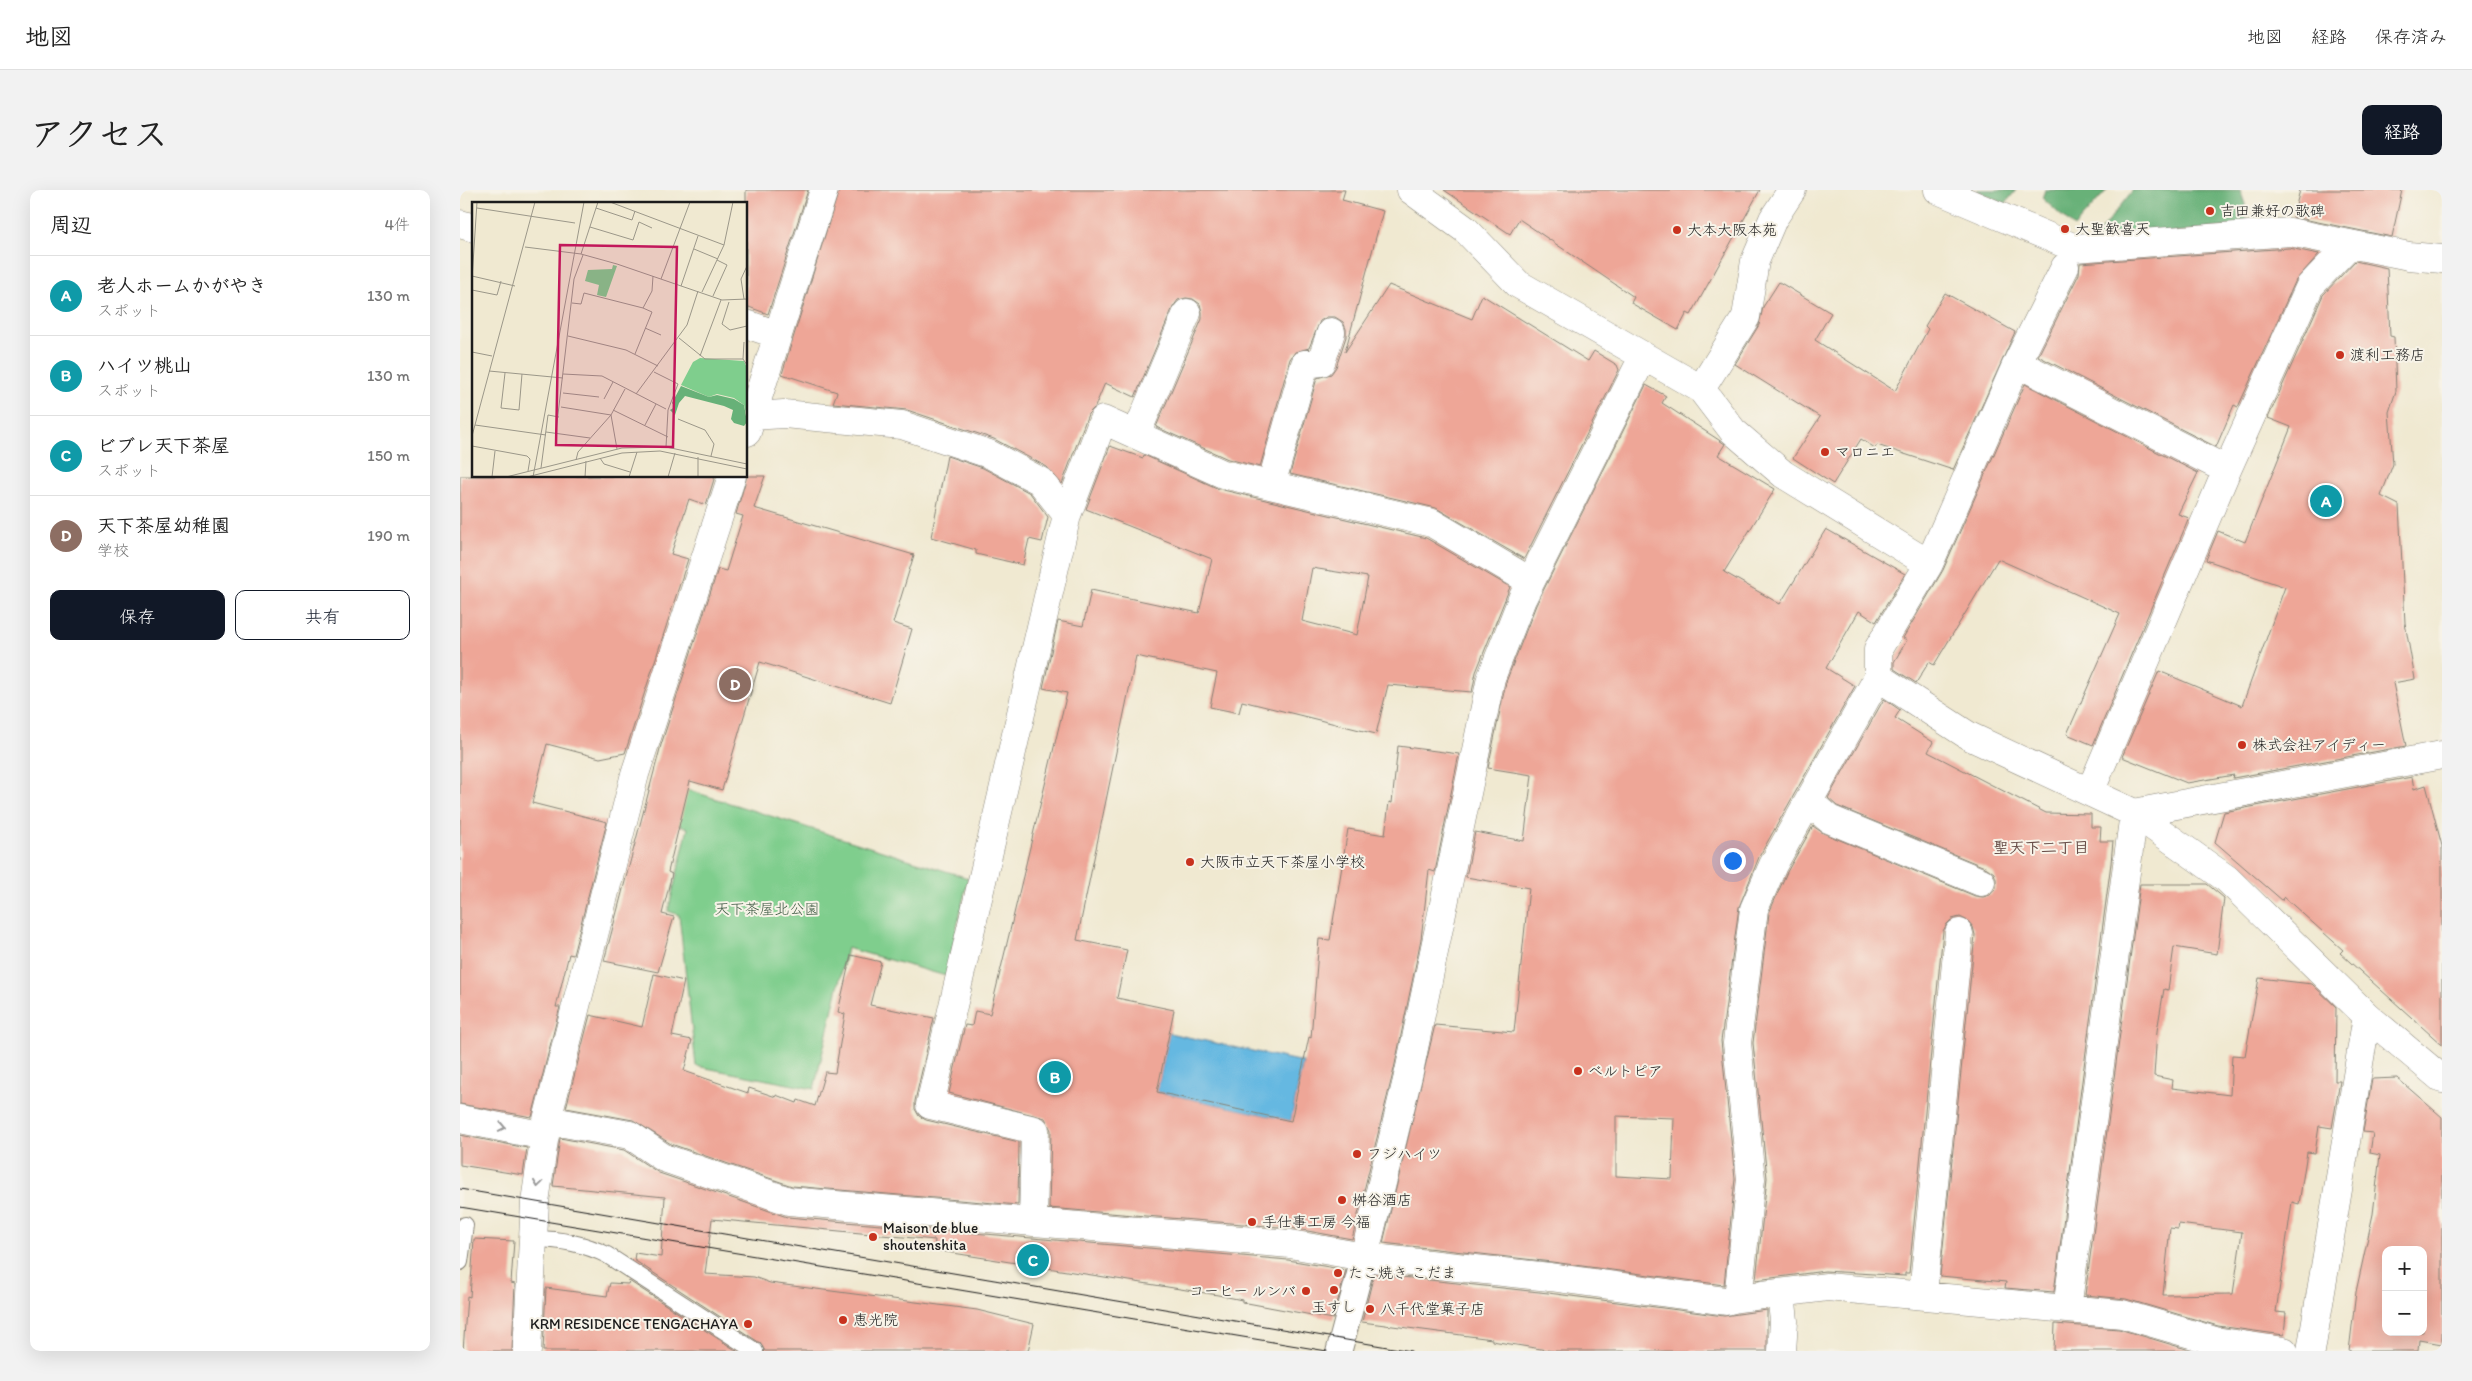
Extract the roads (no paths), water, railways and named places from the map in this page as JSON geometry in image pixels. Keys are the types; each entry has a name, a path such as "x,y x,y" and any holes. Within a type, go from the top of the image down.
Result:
{"street":[{"path":"749,425 824,190"},
{"path":"1411,190 1466,230 1518,284 1701,389 1734,431 1783,474 1929,564"},
{"path":"1701,389 1746,317 1755,262 1774,218 1792,190"},
{"path":"1938,190 2076,248 2290,232 2409,256 2442,259"},
{"path":"2090,792 2227,470 2310,286 2350,244"},
{"path":"1738,1298 1751,1179 1738,1043 1754,909 1773,865 1878,676 1878,650 1929,564 2017,363 2066,267"},
{"path":"1136,435 1187,312"},
{"path":"748,325 778,335"},
{"path":"1271,485 1305,364 1321,362 1331,332"},
{"path":"1339,1351 1409,1072 1491,678 1530,581 1643,357"},
{"path":"2017,363 2227,470"},
{"path":"749,425 784,414 902,425 989,454 1040,481 1067,515"},
{"path":"1033,1222 1035,1130 930,1105 1067,515 1103,420 1224,474 1432,523 1530,581"},
{"path":"527,1351 533,1239 546,1128 635,774 731,478"},
{"path":"1878,676 1969,736 2134,813 2227,878 2367,1016 2442,1079"},
{"path":"2134,813 2442,755"},
{"path":"1809,802 1829,819 1981,882"},
{"path":"2067,1309 2134,813"},
{"path":"1923,1294 1959,933"},
{"path":"2311,1351 2367,1016"},
{"path":"460,1119 630,1134 664,1158 789,1202 1280,1243 1364,1257 1550,1277 1726,1301 1827,1287 1923,1294 2122,1314 2163,1339 2215,1340 2284,1351"},
{"path":"1781,1293 1784,1322 1782,1351"}],"lane":[{"path":"460,1262 465,1225"},
{"path":"533,1239 567,1241 588,1245 607,1255 755,1351"}],"water":[{"path":"1169,1033 1303,1062 1291,1121 1157,1092"}],"tram line":[{"path":"460,1189 1411,1351"},
{"path":"460,1207 1327,1351"}],"place":[{"name":"吉田兼好の歌碑","path":"2210,211"},
{"name":"大聖歓喜天","path":"2065,229"},
{"name":"大本大阪本苑","path":"1677,230"},
{"name":"渡利工務店","path":"2340,355"},
{"name":"マロニエ","path":"1825,452"},
{"name":"老人ホームかがやき","path":"2326,501"},
{"name":"天下茶屋幼稚園","path":"735,684"},
{"name":"株式会社アイディー","path":"2242,745"},
{"name":"大阪市立天下茶屋小学校","path":"1190,862"},
{"name":"ベルトピア","path":"1578,1071"},
{"name":"ハイツ桃山","path":"1055,1077"},
{"name":"フジハイツ","path":"1357,1154"},
{"name":"桝谷酒店","path":"1342,1200"},
{"name":"手仕事工房 今福","path":"1252,1222"},
{"name":"Maison de blue shoutenshita","path":"873,1237"},
{"name":"ビブレ天下茶屋","path":"1033,1260"},
{"name":"たこ焼き こだま","path":"1338,1273"},
{"name":"玉すし","path":"1334,1290"},
{"name":"コーヒー ルンバ","path":"1306,1291"},
{"name":"八千代堂菓子店","path":"1370,1309"},
{"name":"恵光院","path":"843,1320"},
{"name":"KRM RESIDENCE TENGACHAYA","path":"748,1324"}],"district":[{"name":"聖天下二丁目","path":"2041,847"}],"park label":[{"name":"天下茶屋北公園","path":"767,909"}]}
